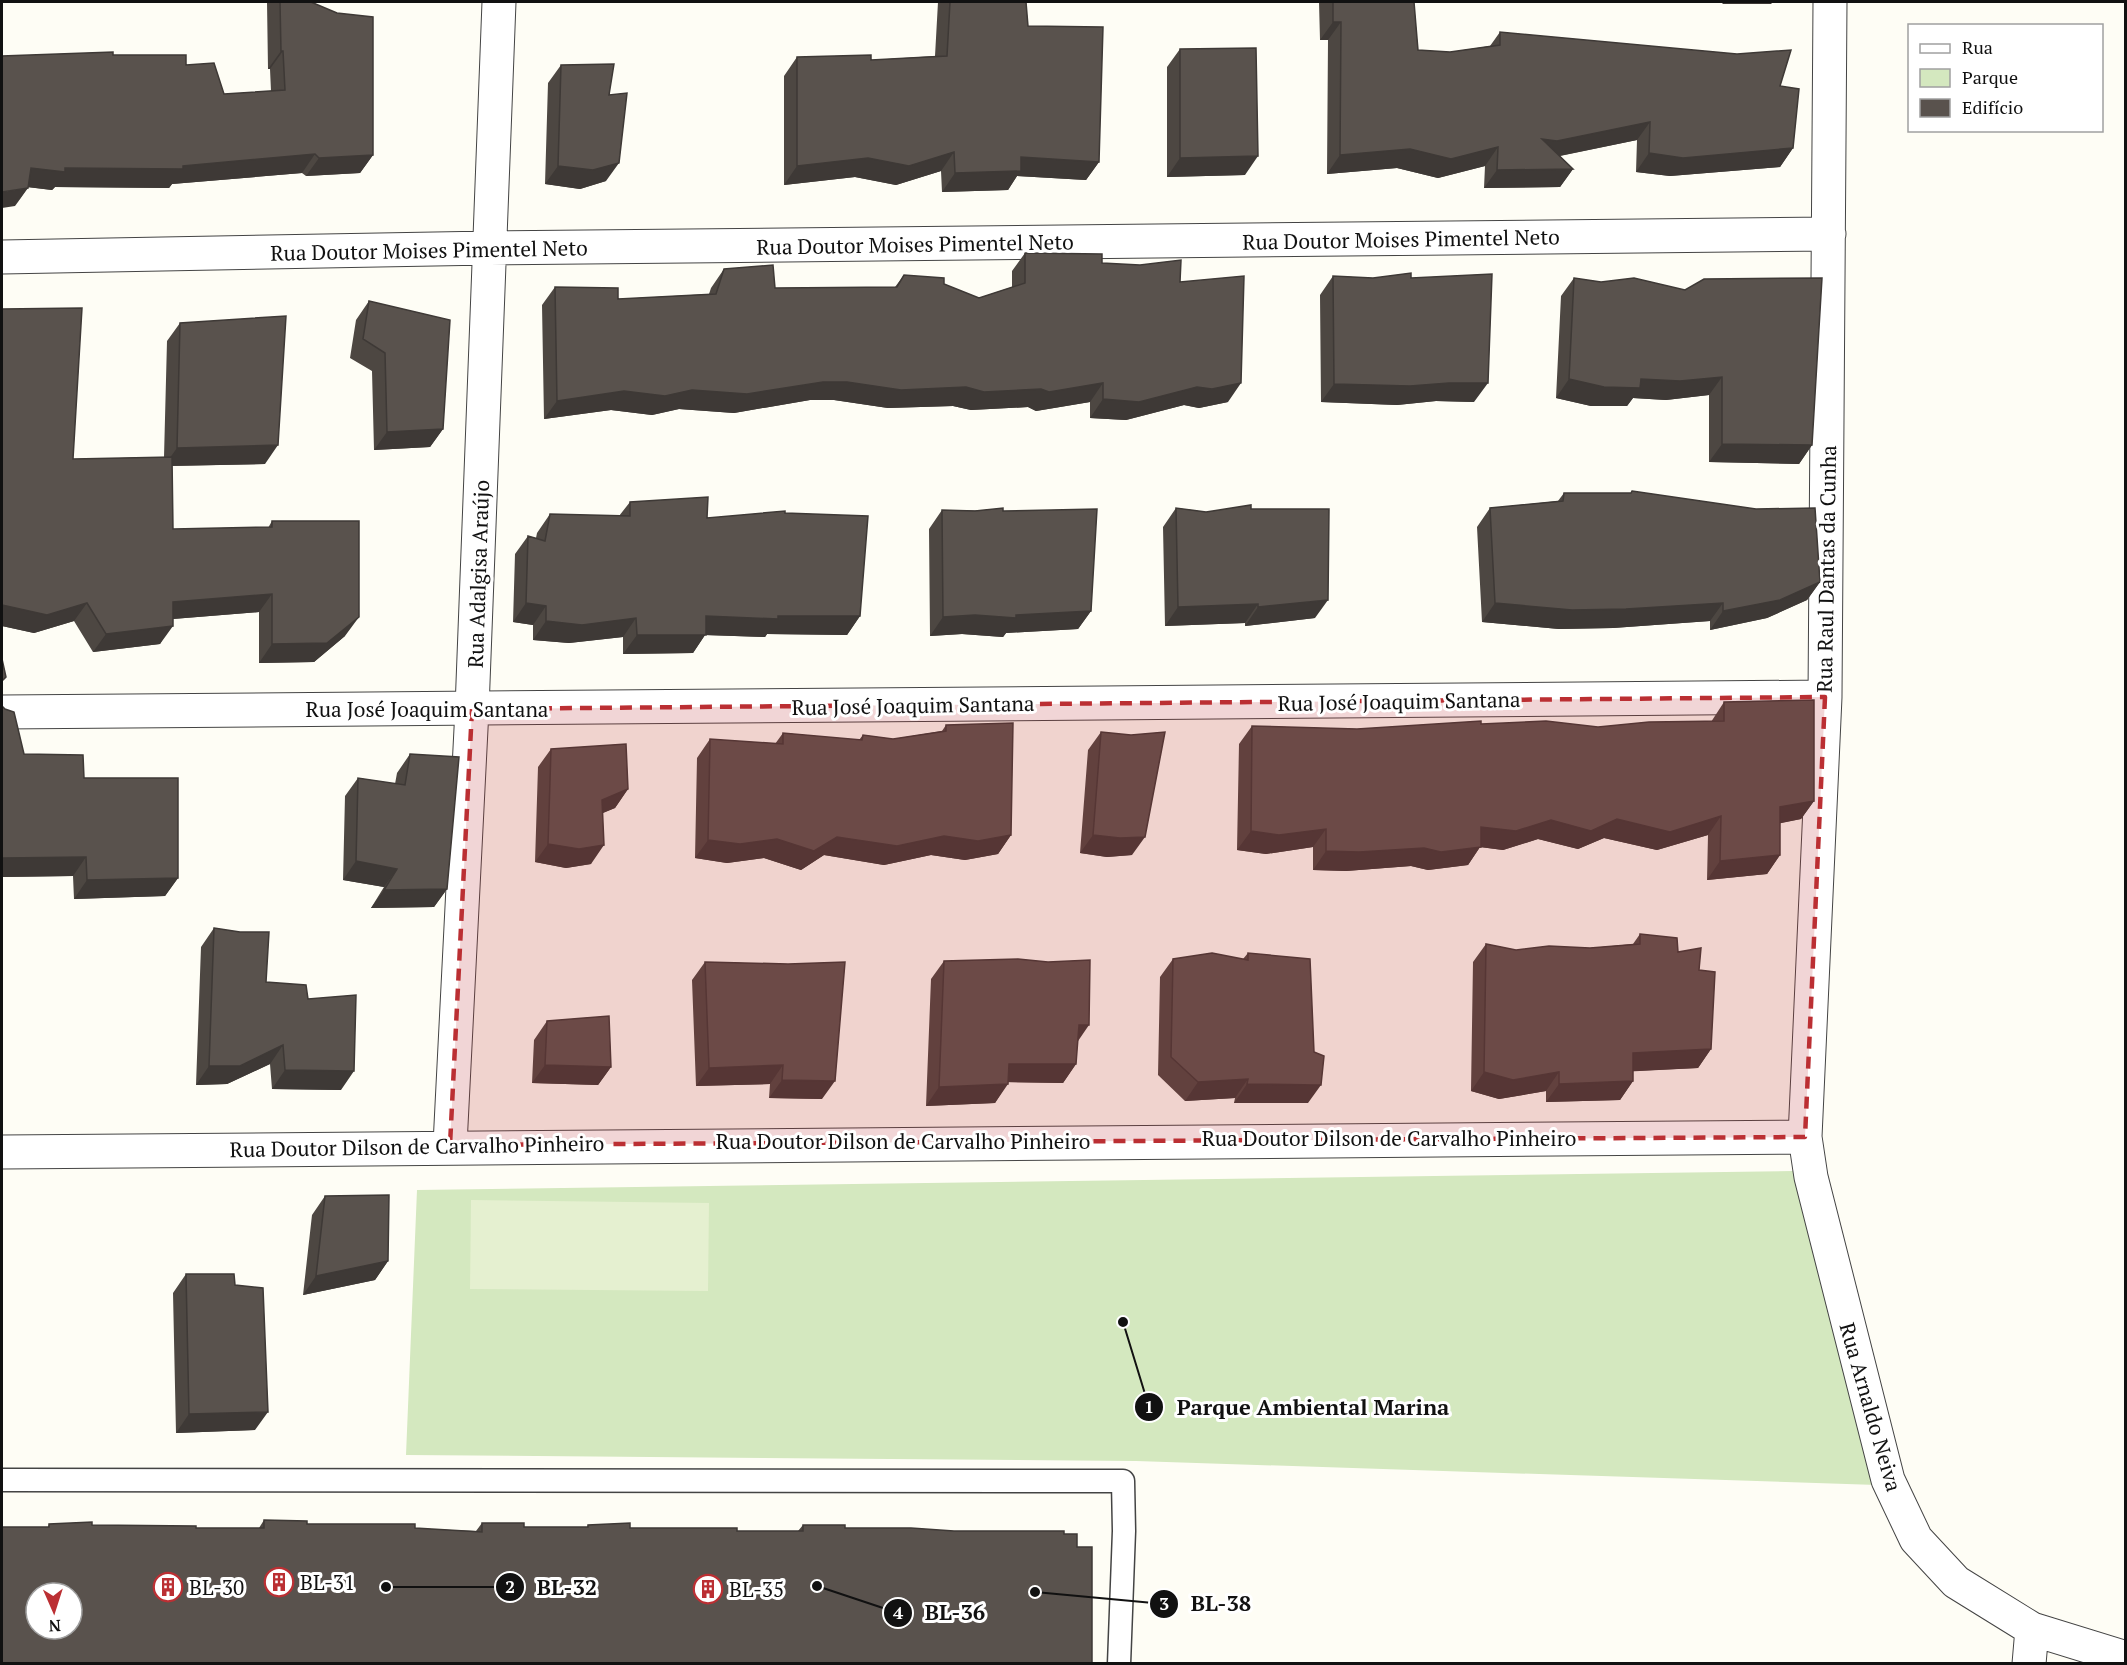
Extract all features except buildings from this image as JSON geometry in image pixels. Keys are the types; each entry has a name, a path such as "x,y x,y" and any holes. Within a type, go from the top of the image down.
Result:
{"street":[{"name":"Rua Adalgisa Araújo","path":"450,1145 472,709 499,2"},
{"name":"Rua Raul Dantas da Cunha","path":"1805,1137 1825,697 1830,2"},
{"name":"Rua Doutor Moises Pimentel Neto","path":"2,257 490,248 1829,234"},
{"name":"Rua José Joaquim Santana","path":"2,712 1825,697"},
{"name":"Rua Doutor Dilson de Carvalho Pinheiro","path":"2,1152 450,1145 1805,1137"},
{"name":"Rua Arnaldo Neiva","path":"1805,1137 1811,1177 1888,1480 1916,1539 1956,1582 2032,1629 2126,1658"},
{"path":"2029,1664 2032,1629"}],"lane":[{"path":"2,1479 1123,1481 1124,1531 1119,1664"}],"highlighted area":[{"path":"1825,697 1805,1137 450,1145 472,709"}],"green space":[{"path":"1793,1171 1877,1485 1136,1461 406,1455 417,1190"},
{"path":"471,1200 709,1203 708,1291 470,1289"}],"place":[{"name":"Parque Ambiental Marina","path":"1123,1322"},
{"name":"BL-31","path":"279,1582"},
{"name":"BL-36","path":"817,1586"},
{"name":"BL-30","path":"168,1587"},
{"name":"BL-32","path":"386,1587"},
{"name":"BL-35","path":"708,1589"},
{"name":"BL-38","path":"1035,1592"}]}
